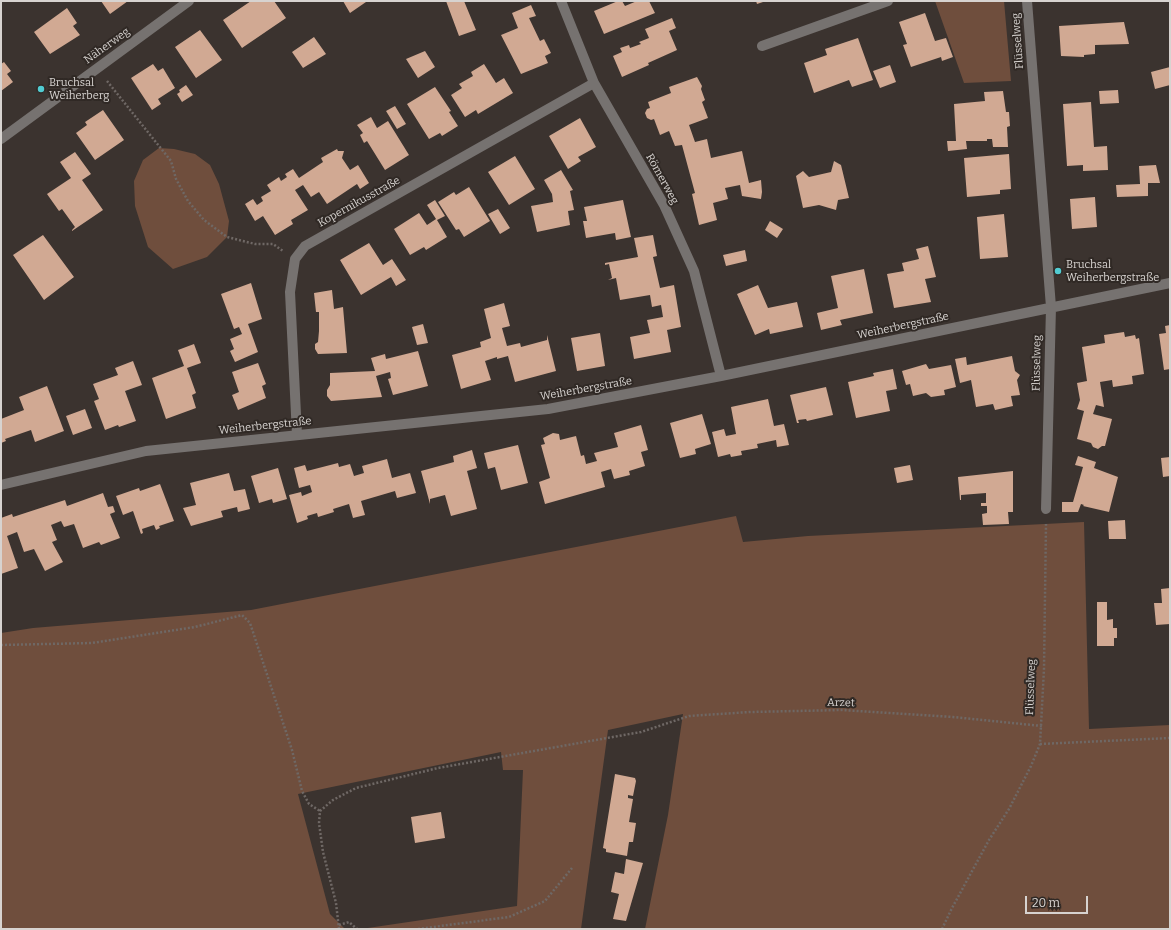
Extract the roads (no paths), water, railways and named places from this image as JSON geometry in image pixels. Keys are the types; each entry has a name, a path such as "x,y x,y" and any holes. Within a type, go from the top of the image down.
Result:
{"street":[{"name":"Näherweg","path":"1,140 189,1"},
{"name":"Römerweg","path":"561,1 594,83 664,205 694,271 721,376"},
{"path":"762,46 888,1"},
{"name":"Flüsselweg","path":"1027,1 1051,308 1046,508"},
{"name":"Kopernikusstraße","path":"297,435 290,292 294,259 305,246 594,83"},
{"name":"Weiherbergstraße","path":"1,485 146,451 548,409 721,376 1170,283"}],"place":[{"name":"Bruchsal Weiherberg","path":"41,89"},
{"name":"Bruchsal Weiherbergstraße","path":"1058,271"}]}
